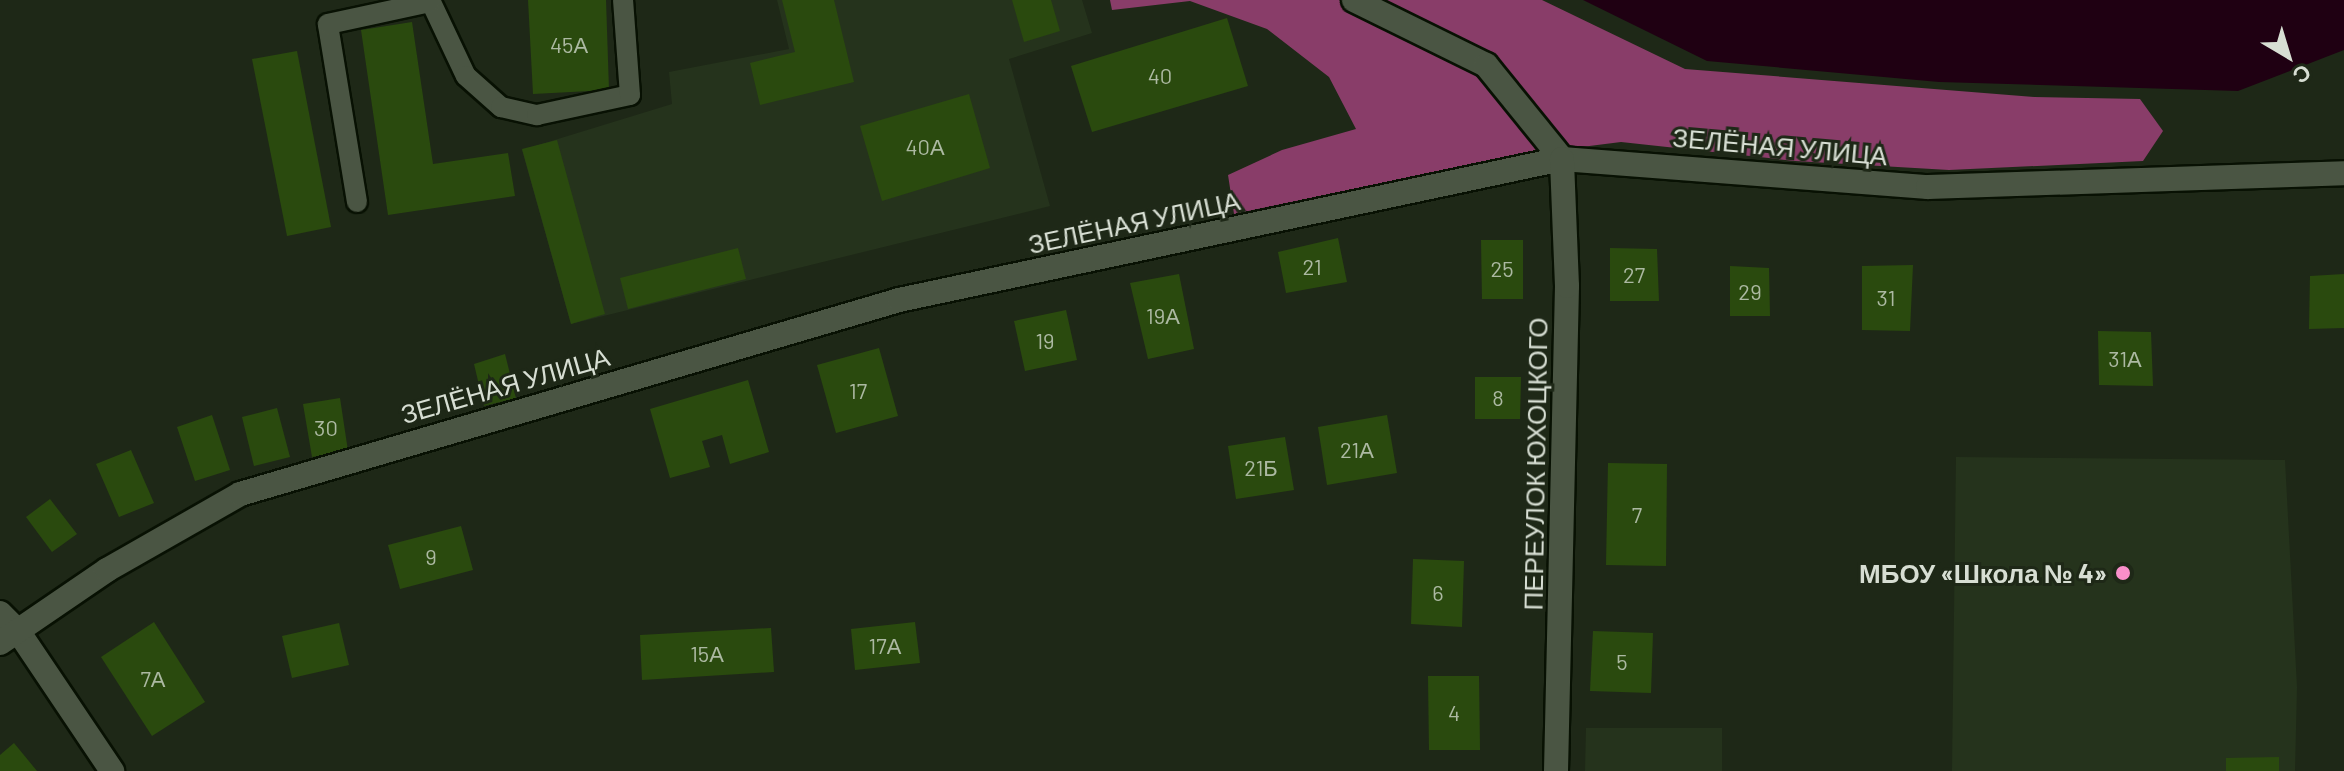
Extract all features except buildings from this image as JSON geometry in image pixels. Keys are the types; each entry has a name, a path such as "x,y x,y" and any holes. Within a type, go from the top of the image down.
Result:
{"street":[{"path":"1354,0 1486,65 1562,159"},
{"name":"ЗЕЛЁНАЯ УЛИЦА","path":"9,637 107,570 255,490 899,300 1562,159 1928,187 2344,173"},
{"name":"ПЕРЕУЛОК ЮХОЦКОГО","path":"1556,771 1567,286 1562,159"},
{"path":"0,613 9,637 112,771"}],"lane":[{"path":"357,202 328,24 430,1 466,76 501,107 537,115 630,95 623,0"}],"shaded area":[{"path":"777,0 1082,0 1092,33 1009,59 1050,206 571,324 522,150 672,104 669,72 789,49"},
{"path":"1110,0 1542,0 1685,69 2034,97 2140,99 2163,131 2143,161 1949,170 1795,161 1621,142 1517,155 1234,214 1228,175 1282,150 1356,129 1329,77 1267,29 1190,1 1112,10"},
{"path":"1583,0 2344,0 2344,50 2238,91 1939,82 1707,61"},
{"name":"МБОУ «Школа № 4»","path":"1956,457 2285,460 2297,687 2295,771 1952,771"},
{"path":"1586,728 1722,728 1722,771 1585,771"}],"place":[{"name":"МБОУ «Школа № 4»","path":"2123,573"}]}
